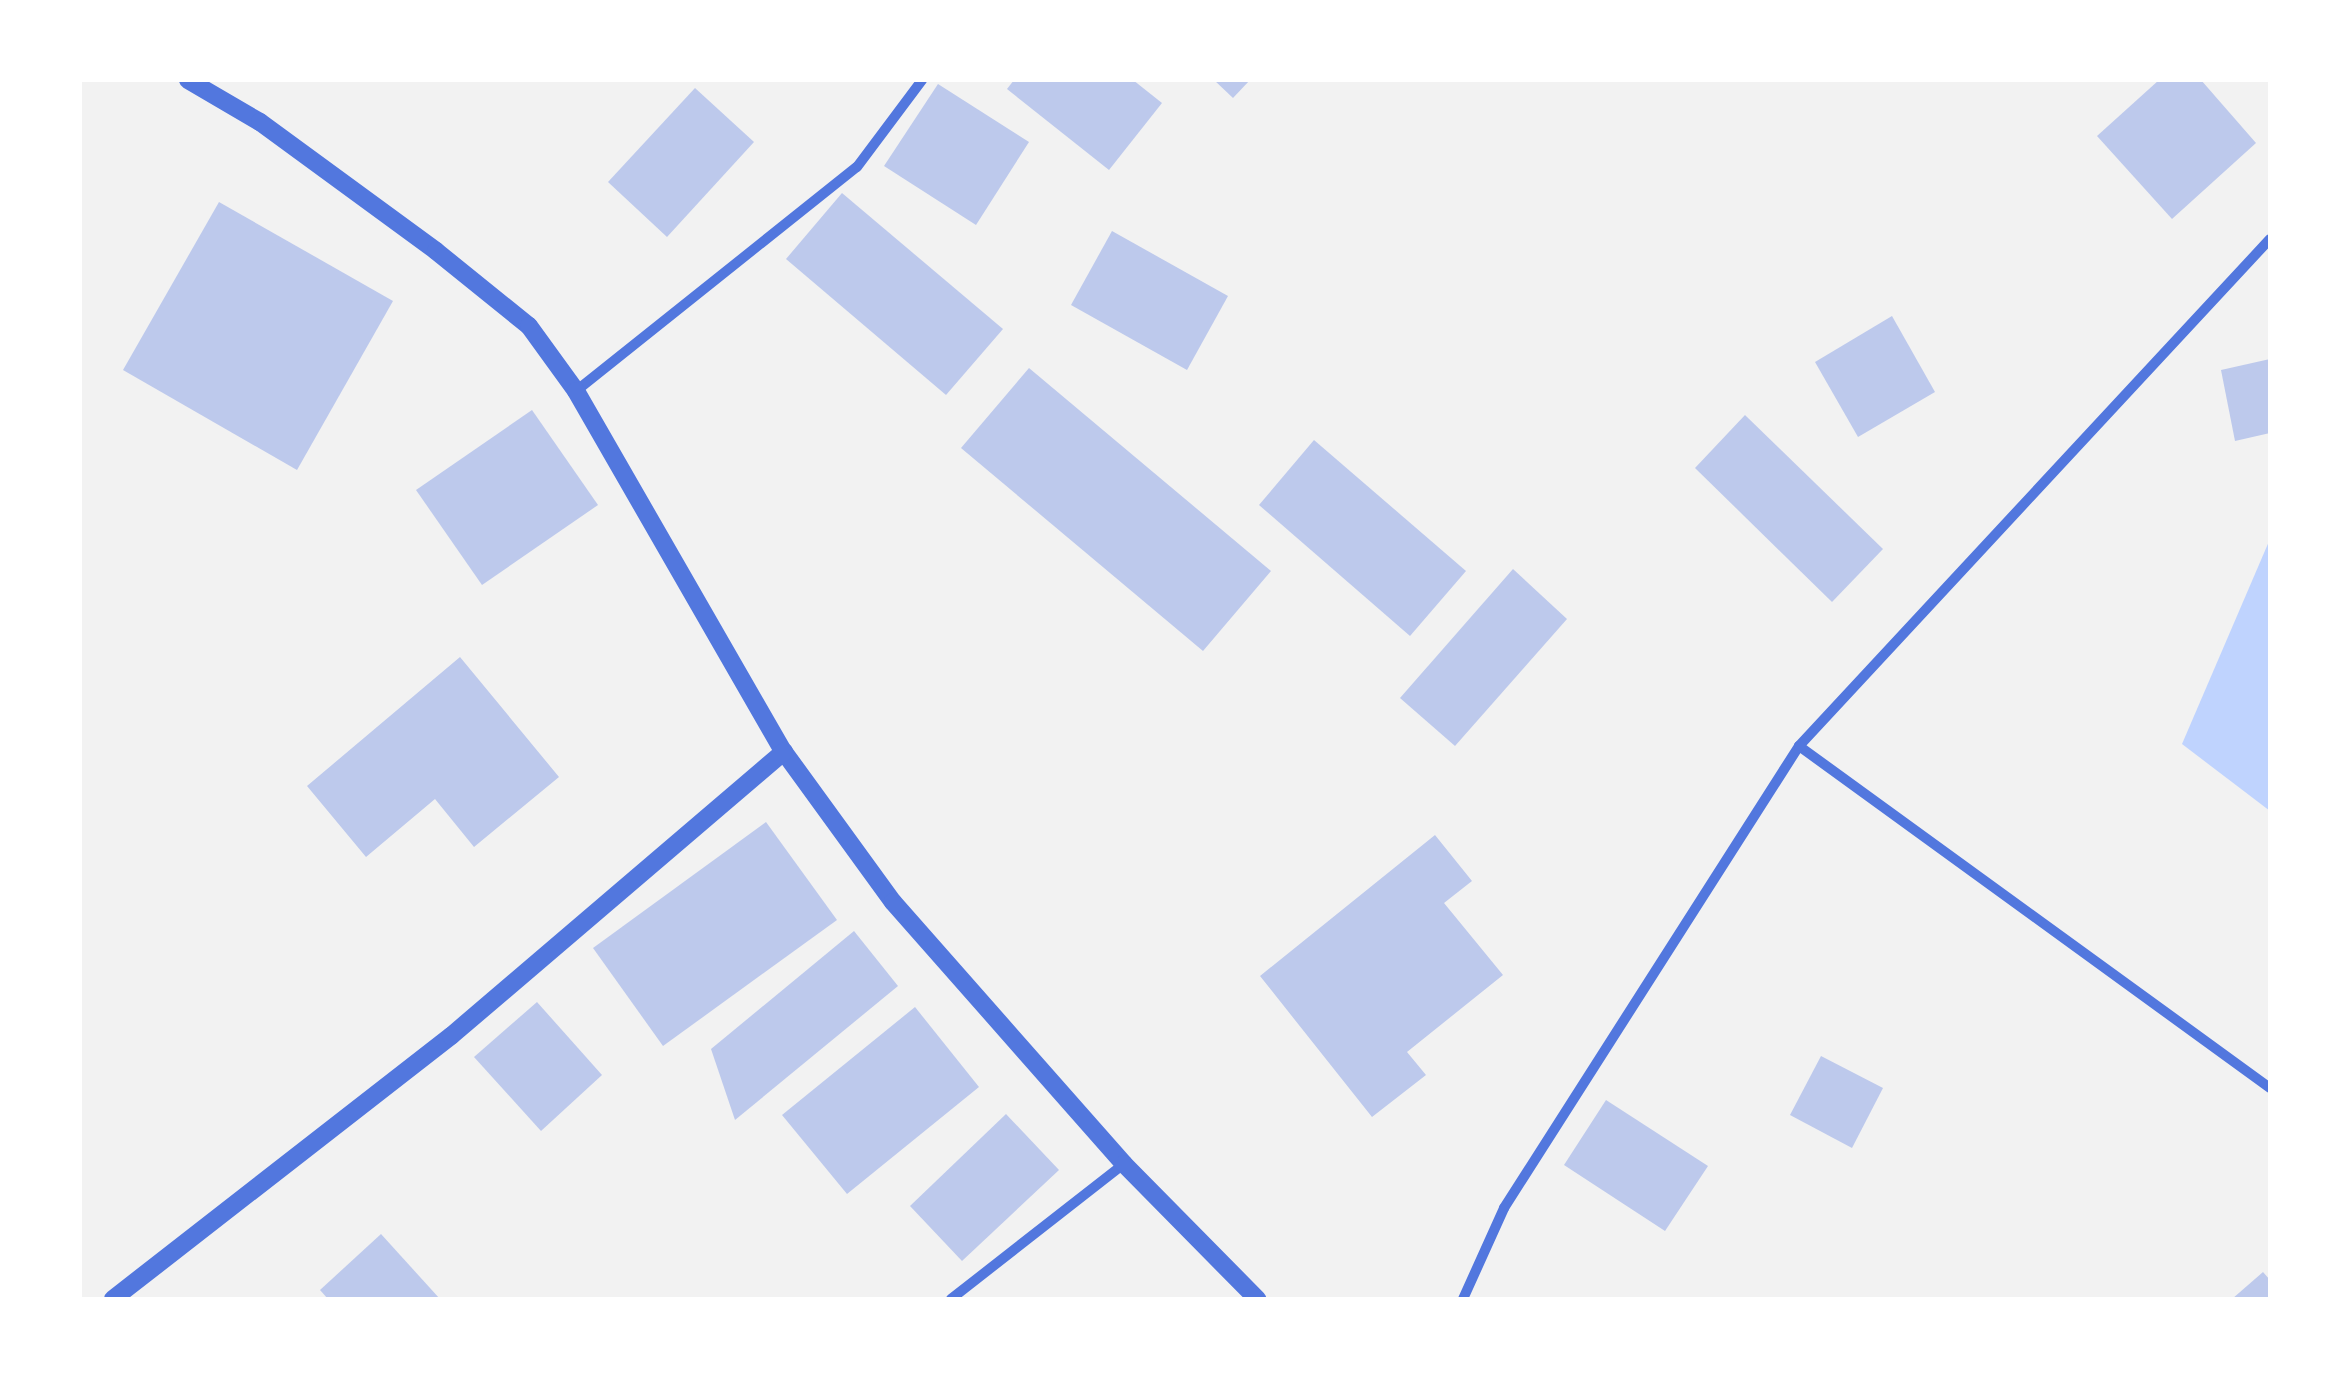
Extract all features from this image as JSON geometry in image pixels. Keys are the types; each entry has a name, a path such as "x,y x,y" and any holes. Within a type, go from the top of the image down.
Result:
{"street":[{"path":"188,80 260,122 436,251 529,326 576,391 784,752 893,902 1124,1164 1257,1299"},
{"path":"576,391 856,166 922,80"},
{"path":"1463,1299 1504,1208 1798,746 2270,239"},
{"path":"1798,746 2270,1088"},
{"path":"113,1299 451,1036 784,752"},
{"path":"951,1299 1124,1164"}],"water":[{"path":"2270,539 2270,811 2182,744"}],"building":[{"path":"1014,80 1133,80 1162,103 1109,170 1007,89"},
{"path":"1214,80 1250,80 1233,98"},
{"path":"2159,80 2201,80 2256,143 2172,219 2097,136"},
{"path":"938,84 1029,142 976,225 884,166"},
{"path":"695,88 754,142 667,237 608,182"},
{"path":"842,193 1003,329 946,395 786,259"},
{"path":"219,202 393,301 297,470 123,370"},
{"path":"1112,231 1228,296 1187,370 1071,305"},
{"path":"1892,316 1935,392 1858,437 1815,362"},
{"path":"2270,359 2270,433 2235,441 2221,370"},
{"path":"1029,368 1271,571 1203,651 961,448"},
{"path":"532,410 598,505 482,585 416,490"},
{"path":"1745,415 1883,549 1832,602 1695,468"},
{"path":"1314,440 1466,571 1410,636 1259,505"},
{"path":"1513,569 1567,619 1455,746 1400,698"},
{"path":"460,657 559,777 474,847 435,799 366,857 307,786"},
{"path":"766,822 837,920 663,1046 593,948"},
{"path":"1435,835 1472,881 1444,903 1503,975 1407,1052 1426,1075 1372,1117 1260,976"},
{"path":"854,931 898,986 735,1120 711,1049"},
{"path":"537,1002 602,1075 541,1131 474,1057"},
{"path":"915,1007 979,1087 847,1194 782,1115"},
{"path":"1821,1056 1883,1088 1852,1148 1790,1115"},
{"path":"1606,1100 1708,1166 1665,1231 1564,1165"},
{"path":"1006,1114 1059,1170 962,1261 910,1206"},
{"path":"381,1234 440,1299 328,1299 320,1290"},
{"path":"2263,1272 2270,1280 2270,1299 2232,1299"}]}
